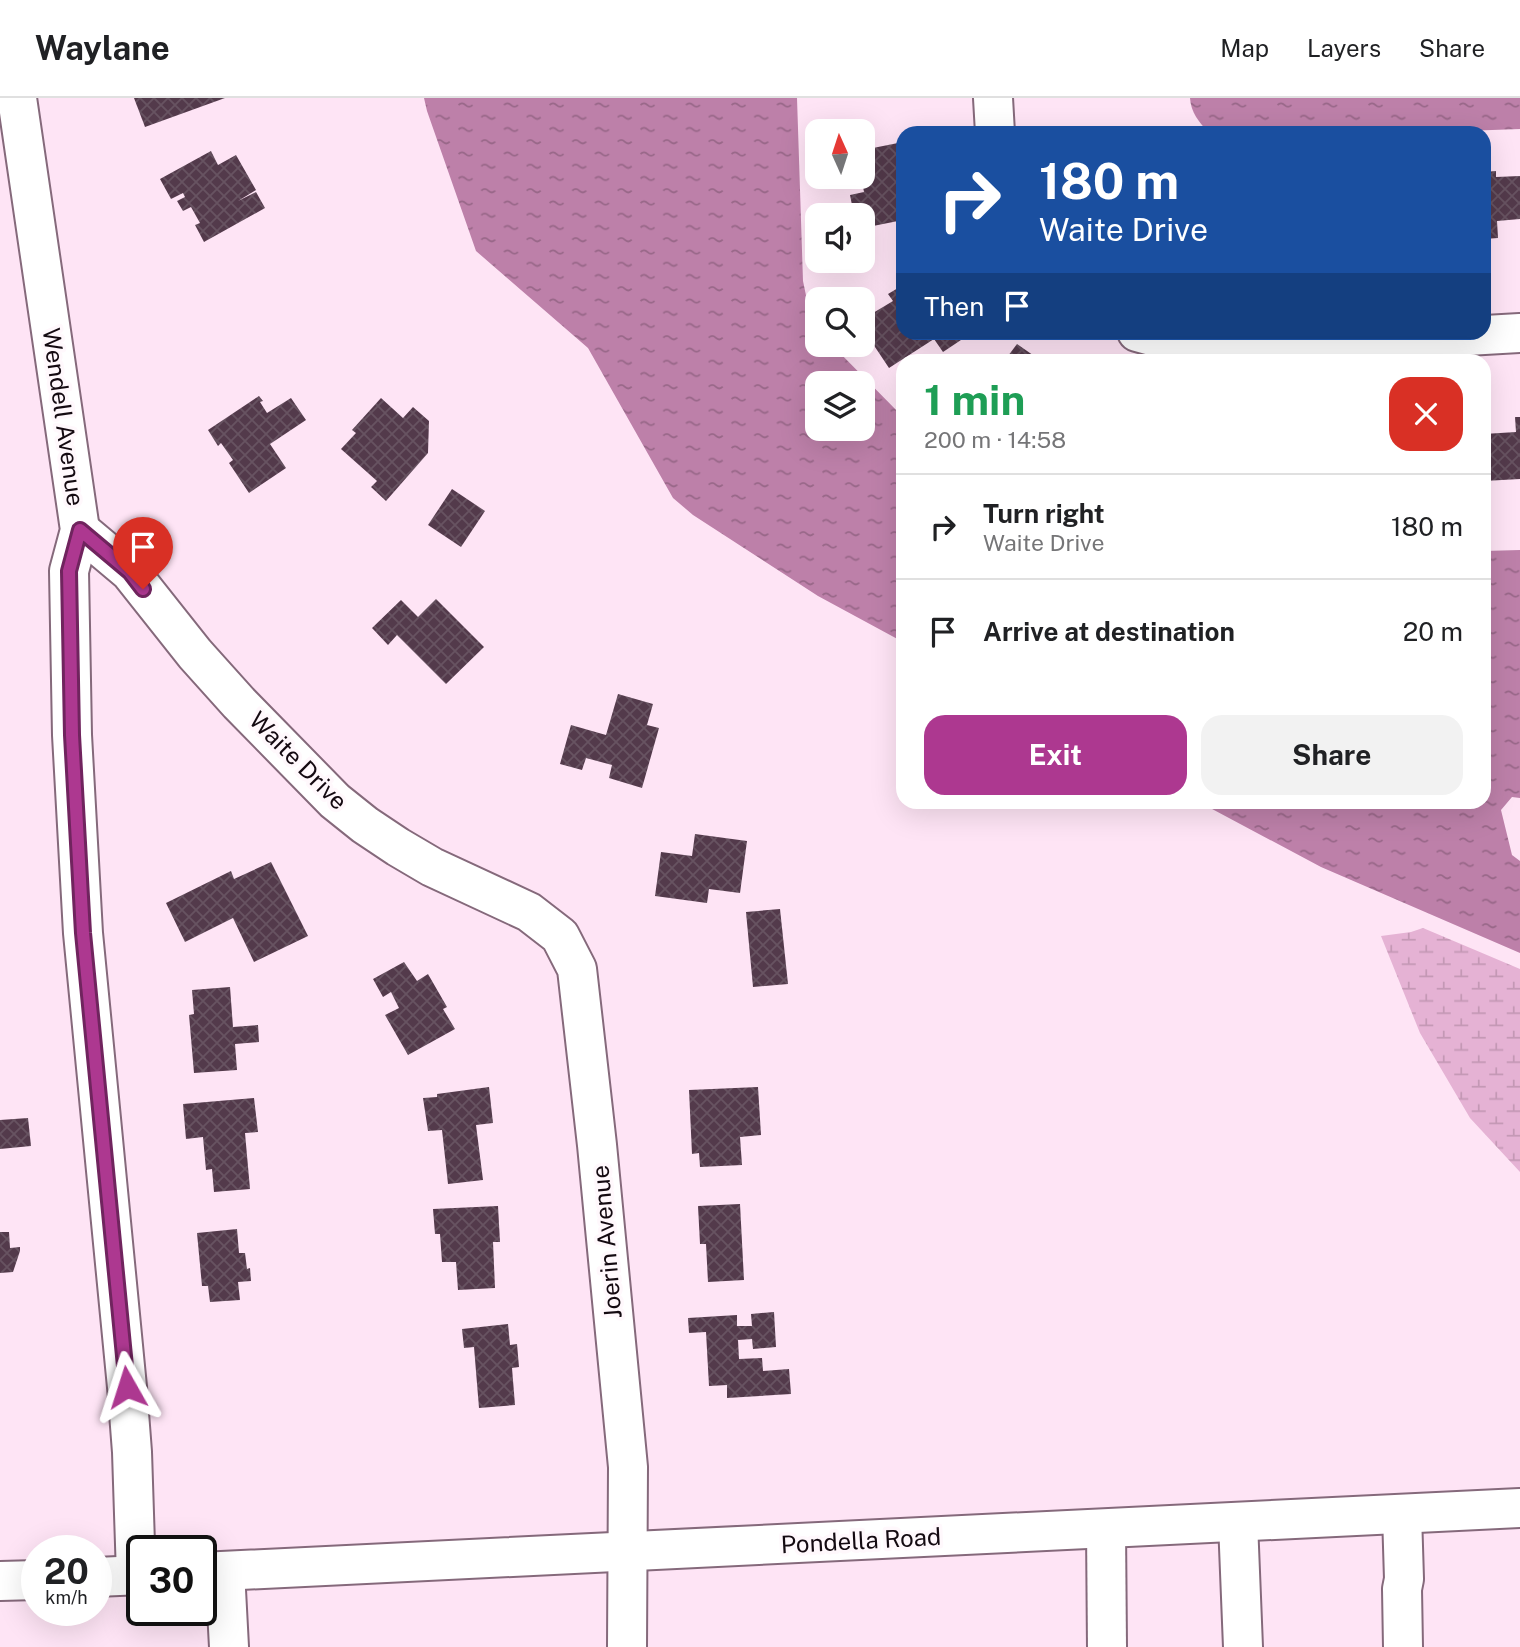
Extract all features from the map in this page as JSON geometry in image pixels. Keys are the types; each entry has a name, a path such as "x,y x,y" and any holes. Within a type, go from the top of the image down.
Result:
{"street":[{"name":"Wendell Avenue","path":"17,98 80,530 69,571 72,735 83,933 127,1387 137,1535"},
{"path":"993,98 995,126"},
{"path":"1491,335 1520,333"},
{"path":"1166,340 1210,347 1398,340"},
{"name":"Waite Drive","path":"80,530 130,572 204,664 335,801 398,847 432,867 528,912 560,936"},
{"name":"Joerin Avenue","path":"560,936 577,969 628,1467 627,1647"},
{"name":"Pondella Road","path":"217,1571 1520,1508"},
{"path":"1402,1514 1405,1579 1402,1589 1403,1647"},
{"path":"1238,1522 1243,1647"},
{"path":"1106,1529 1107,1647"},
{"path":"0,1581 21,1580"},
{"path":"217,1590 229,1647"}],"green space":[{"path":"1423,928 1520,969 1520,1172 1470,1118 1420,1033 1381,936"}],"water":[{"path":"424,98 797,98 805,357 844,357 858,371 805,371 805,441 875,441 875,389 896,410 896,638 818,596 693,515 673,498 588,348 476,251"},
{"path":"1190,98 1520,98 1520,129 1491,130 1491,126 1203,126"},
{"path":"1520,550 1520,798 1512,797 1501,810 1512,855 1520,861 1520,953 1321,867 1212,809 1491,809 1491,551"}],"building":[{"path":"134,98 225,98 145,127"},
{"path":"896,143 896,221 875,226 875,203 852,203 850,195 864,192 863,189 875,189 875,148"},
{"path":"211,151 218,165 236,155 256,190 238,201 256,192 265,208 204,242 195,225 200,223 191,207 183,211 177,201 185,197 183,193 171,199 160,179"},
{"path":"1491,171 1496,171 1496,177 1520,176 1520,219 1497,221 1498,238 1491,238"},
{"path":"896,289 896,340 932,340 911,354 896,354 896,363 889,368 875,347 875,312 893,301 888,294"},
{"path":"935,340 961,340 943,352"},
{"path":"1017,344 1031,354 1010,354"},
{"path":"259,396 267,413 291,398 306,420 270,444 286,468 249,493 229,463 233,460 221,443 218,446 208,430"},
{"path":"381,398 403,418 413,407 429,421 428,453 386,501 371,487 377,481 341,449 356,433 352,430"},
{"path":"1515,417 1520,417 1520,479 1491,481 1491,434 1516,432"},
{"path":"452,489 485,511 461,547 428,525"},
{"path":"436,599 484,647 446,684 397,635 388,645 372,628 401,600 418,617"},
{"path":"618,694 653,704 647,725 659,728 642,788 609,778 612,765 586,758 582,770 560,764 571,725 606,735"},
{"path":"695,834 747,841 740,893 709,889 707,903 655,896 661,852 692,856"},
{"path":"271,862 308,936 254,962 233,918 185,942 166,903 231,871 234,879"},
{"path":"780,909 788,984 753,987 746,912"},
{"path":"404,962 417,981 428,974 447,1007 443,1009 455,1029 408,1055 385,1015 399,1008 391,992 383,997 373,979"},
{"path":"230,987 233,1027 258,1025 259,1042 235,1044 237,1070 194,1073 189,1015 194,1014 192,990"},
{"path":"489,1087 493,1123 476,1125 483,1180 448,1184 442,1130 428,1131 423,1098"},
{"path":"758,1087 761,1135 740,1137 742,1165 700,1167 699,1153 692,1154 689,1090"},
{"path":"254,1098 258,1132 245,1133 250,1189 214,1192 212,1169 206,1170 203,1137 186,1139 183,1104"},
{"path":"28,1118 31,1146 0,1149 0,1120"},
{"path":"740,1204 744,1280 708,1282 706,1244 700,1244 698,1206"},
{"path":"498,1206 500,1242 493,1242 495,1288 458,1290 456,1262 442,1262 440,1234 435,1234 433,1209"},
{"path":"237,1229 239,1253 245,1253 251,1281 238,1282 240,1300 210,1302 208,1286 202,1286 197,1233"},
{"path":"0,1232 9,1232 10,1248 20,1247 13,1272 0,1273"},
{"path":"774,1312 776,1347 753,1349 752,1339 738,1340 739,1359 762,1358 763,1371 789,1369 791,1394 727,1398 727,1385 709,1386 706,1332 689,1333 688,1318 737,1315 737,1326 752,1326 751,1314"},
{"path":"508,1324 510,1345 517,1344 519,1367 512,1368 515,1405 479,1408 474,1347 464,1348 462,1329"}],"route":[{"path":"127,1387 83,933 72,735 69,571 80,530 130,572 143,589"}]}
